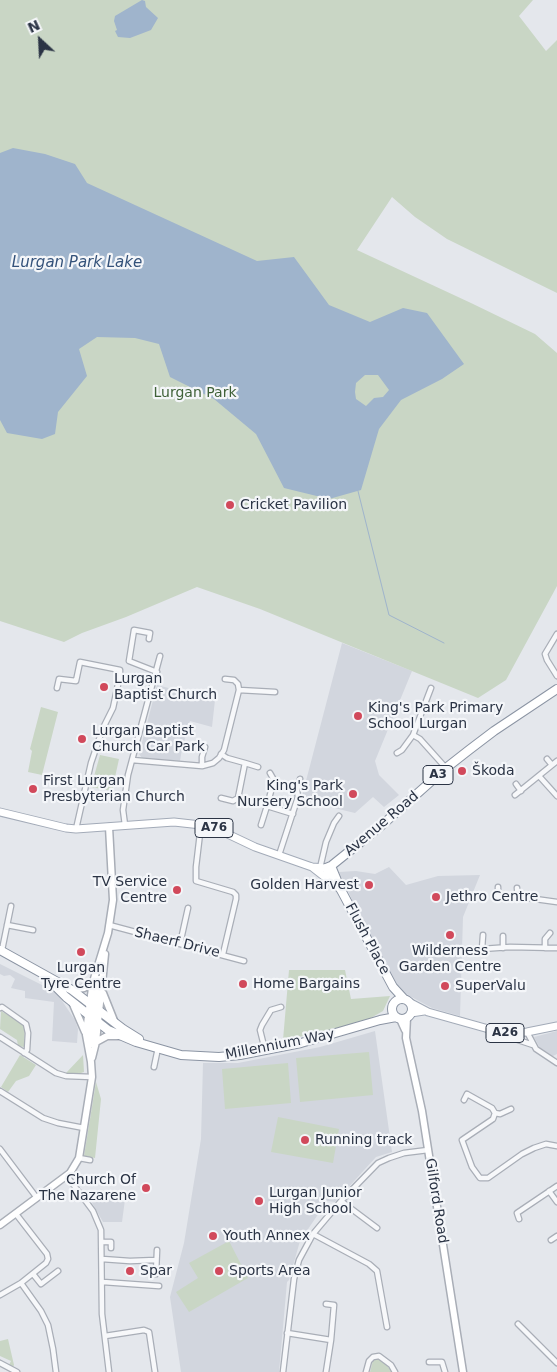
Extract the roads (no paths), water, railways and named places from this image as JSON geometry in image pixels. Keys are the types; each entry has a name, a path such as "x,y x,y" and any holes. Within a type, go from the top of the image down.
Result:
{"highway":[{"name":"Avenue Road","path":"326,867 393,816 446,768 494,731 557,689"},
{"name":"Flush Place","path":"326,867 392,988 400,1013"},
{"name":"Millennium Way","path":"1,950 72,990 93,1013 120,1036 181,1055 200,1057 240,1055 329,1036 400,1013 399,1000 406,1001"},
{"name":"Millennium Way","path":"46,977 71,1001 154,1046"},
{"path":"46,977 93,1013 136,1042"},
{"name":"Flush Place","path":"392,988 406,1001"},
{"path":"400,1013 412,1008 406,1001"}],"main road":[{"name":"A76","path":"0,808 66,828 76,829 174,822 201,825 312,867 326,867"},
{"name":"A76","path":"0,812 30,818"},
{"path":"312,867 339,888"},
{"name":"A26","path":"406,1001 425,1011 503,1033 527,1032 557,1026"},
{"name":"A26","path":"400,1013 425,1011"}],"street":[{"path":"149,639 150,633 134,630 129,661 157,672"},
{"path":"557,634 545,654 557,676"},
{"path":"124,825 125,789 160,656"},
{"path":"56,688 59,678 76,681 80,662 120,670 113,708 103,728 91,763 76,829"},
{"path":"132,760 202,766 213,763 224,750 239,690 238,684 234,680 225,679"},
{"path":"397,753 402,750 413,735 431,688"},
{"path":"239,690 275,692"},
{"path":"413,735 420,739 446,768"},
{"path":"202,766 205,747"},
{"path":"221,754 227,758 258,766"},
{"path":"547,759 552,765"},
{"path":"515,795 557,761"},
{"path":"238,798 245,763"},
{"path":"261,824 274,780 270,773"},
{"path":"539,776 557,796"},
{"path":"279,855 298,796 297,790 300,779"},
{"path":"516,784 521,791"},
{"path":"221,798 233,800 238,798 252,801"},
{"path":"267,806 293,814"},
{"path":"326,867 326,842 339,816"},
{"path":"201,825 196,881 233,892 236,895 223,954"},
{"path":"0,1226 67,1176 74,1169 79,1158 92,1077 93,982 109,925 114,888 109,827"},
{"path":"498,887 498,898 528,898 557,902"},
{"path":"517,888 518,898"},
{"path":"1,950 11,906"},
{"path":"180,944 188,908"},
{"path":"7,924 33,930"},
{"name":"Shaerf Drive","path":"109,925 244,961"},
{"path":"545,948 545,939 550,933"},
{"path":"483,935 482,949 510,947 557,948"},
{"path":"503,936 503,948"},
{"path":"86,1035 101,990 106,938"},
{"path":"91,1058 96,1042 93,1013 102,961 105,956"},
{"path":"72,990 84,988 93,982"},
{"path":"101,990 116,1024"},
{"path":"71,1001 86,1035 91,1058"},
{"path":"0,1008 2,1007 26,1024 28,1033 27,1050 24,1053"},
{"path":"265,1050 260,1030 271,1010 281,1007"},
{"name":"Gilford Road","path":"400,1013 406,1031 428,1150 463,1372"},
{"path":"527,1032 533,1044 543,1055 557,1063"},
{"path":"503,1033 514,1039 533,1044"},
{"path":"96,1042 107,1036 120,1036"},
{"path":"0,1037 56,1073 66,1076 92,1077"},
{"path":"154,1046 154,1067"},
{"path":"0,1091 43,1118 84,1128"},
{"path":"464,1100 467,1094 492,1108 495,1113"},
{"path":"495,1113 500,1114 511,1109"},
{"path":"495,1113 493,1119 462,1140 472,1167 480,1178 488,1178 522,1154 534,1148 546,1144 557,1146"},
{"path":"0,1149 37,1198"},
{"path":"283,1372 297,1268 313,1234 341,1201 378,1163 404,1153 428,1150"},
{"path":"79,1158 90,1160"},
{"path":"67,1176 96,1216 101,1230 102,1314 109,1372"},
{"path":"519,1219 517,1213 557,1186"},
{"path":"550,1191 557,1202"},
{"path":"341,1201 376,1228"},
{"path":"0,1295 21,1284 46,1264 48,1259 47,1254 16,1214"},
{"path":"313,1234 377,1270 388,1327"},
{"path":"551,1240 557,1236"},
{"path":"102,1242 111,1242 111,1248"},
{"path":"156,1274 157,1250"},
{"path":"102,1259 156,1260"},
{"path":"33,1274 41,1284 58,1271"},
{"path":"102,1282 159,1286"},
{"path":"21,1284 41,1311 48,1325 56,1372"},
{"path":"326,1304 334,1305 326,1372"},
{"path":"380,1322 386,1321"},
{"path":"518,1324 557,1363"},
{"path":"105,1336 144,1330 149,1332 155,1372"},
{"path":"287,1334 331,1340"},
{"path":"366,1372 369,1361 373,1357 379,1356 391,1365 395,1372"},
{"path":"444,1356 442,1362 444,1372"},
{"path":"428,1362 442,1362"},
{"path":"0,1363 17,1372"}],"water":[{"path":"142,0 145,1 146,7 158,18 151,30 130,38 118,37 115,31 117,30 114,21 115,16"},
{"name":"Lurgan Park Lake","path":"13,148 45,154 75,164 87,183 257,261 294,257 329,305 370,322 403,308 427,313 464,364 442,379 401,400 379,429 361,490 329,499 284,488 256,434 214,399 170,377 159,344 135,338 97,337 79,349 87,376 58,412 55,434 42,439 7,433 0,420 0,153","holes":["365,375 378,375 389,390 383,397 374,398 366,406 356,399 356,383"]}],"waterway":[{"path":"358,491 389,615 444,643"}],"place":[{"name":"Cricket Pavilion","path":"230,505"},
{"name":"Lurgan Baptist Church","path":"104,687"},
{"name":"King's Park Primary School Lurgan","path":"358,716"},
{"name":"Lurgan Baptist Church Car Park","path":"82,739"},
{"name":"Škoda","path":"462,771"},
{"name":"First Lurgan Presbyterian Church","path":"33,789"},
{"name":"King's Park Nursery School","path":"353,794"},
{"name":"Golden Harvest","path":"369,885"},
{"name":"TV Service Centre","path":"177,890"},
{"name":"Jethro Centre","path":"436,897"},
{"name":"Wilderness Garden Centre","path":"450,935"},
{"name":"Lurgan Tyre Centre","path":"81,952"},
{"name":"Home Bargains","path":"243,984"},
{"name":"SuperValu","path":"445,986"},
{"name":"Running track","path":"305,1140"},
{"name":"Church Of The Nazarene","path":"146,1188"},
{"name":"Lurgan Junior High School","path":"259,1201"},
{"name":"Youth Annex","path":"213,1236"},
{"name":"Spar","path":"130,1271"},
{"name":"Sports Area","path":"219,1271"}],"park label":[{"name":"Lurgan Park","path":"195,393"}]}
